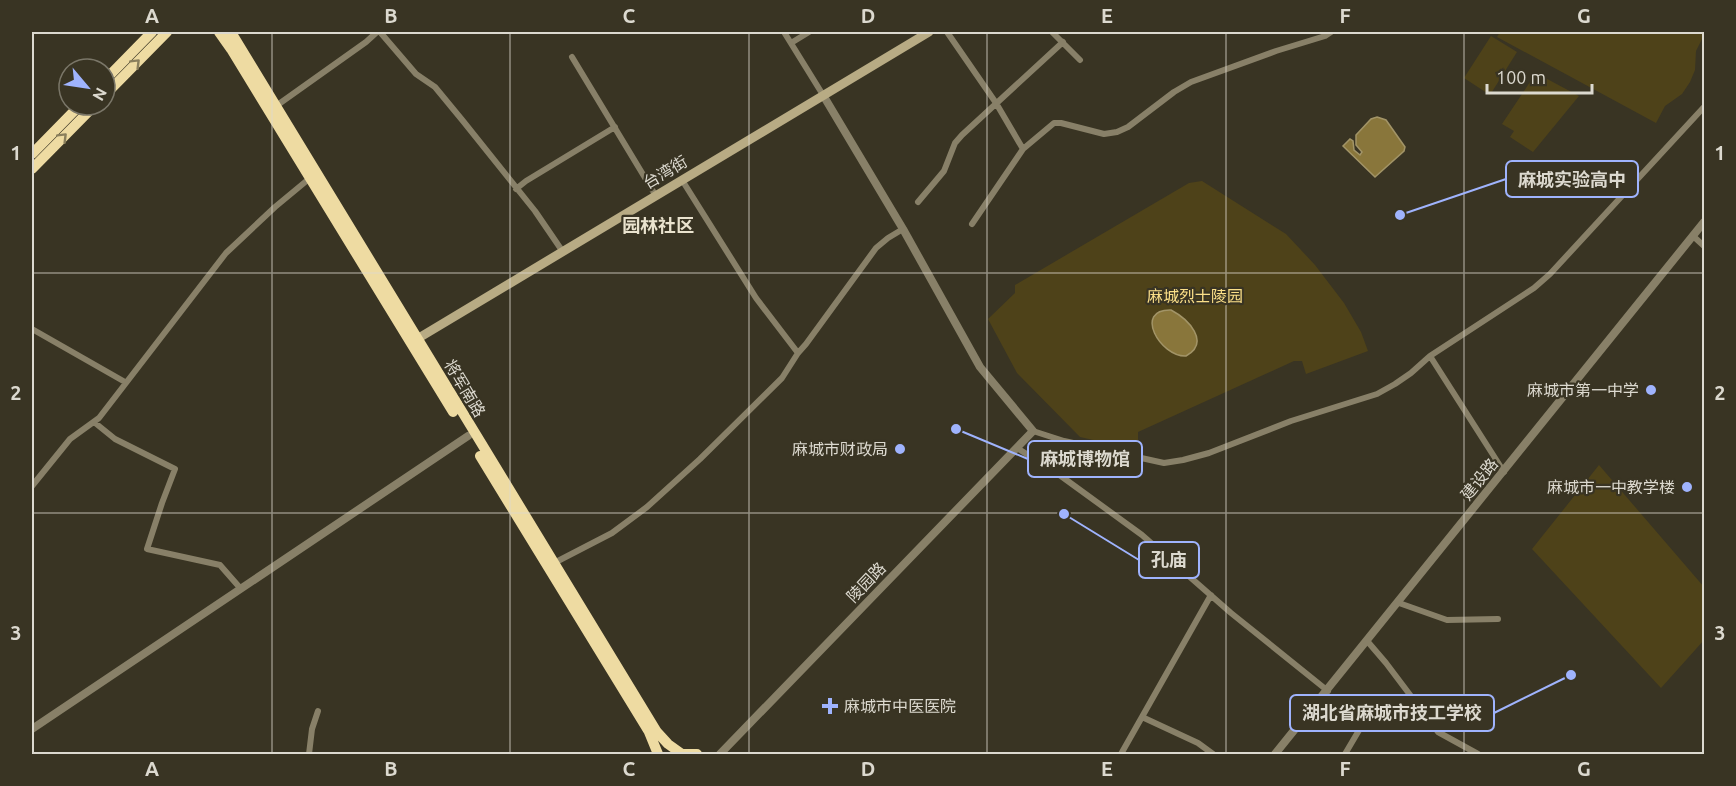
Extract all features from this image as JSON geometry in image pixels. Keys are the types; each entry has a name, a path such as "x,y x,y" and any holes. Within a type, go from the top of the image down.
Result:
{"highway":[{"path":"117,68 152,32"},
{"path":"117,83 167,32"},
{"name":"将军南路","path":"219,32 649,732 658,754"},
{"name":"将军南路","path":"231,32 657,732 681,754"},
{"path":"32,154 68,117"},
{"path":"32,169 83,117"},
{"path":"681,754 697,754"}],"main road":[{"name":"台湾街","path":"417,339 929,32"}],"street":[{"path":"276,106 379,32 416,74 435,87 563,252"},
{"path":"784,32 903,229 980,367 1033,431 1064,441 1164,463 1209,453 1291,421 1377,394 1411,373 1430,356 1534,288 1550,274 1704,107"},
{"path":"791,43 809,32"},
{"path":"947,32 996,104 1023,149"},
{"path":"1052,32 1080,60"},
{"path":"972,224 1023,149 1054,123 1104,134 1117,132 1128,127 1191,82 1331,32"},
{"path":"918,202 944,171 955,143 1063,42"},
{"path":"572,57 656,196"},
{"path":"516,189 615,127"},
{"path":"32,486 70,439 99,418 226,253 310,178"},
{"path":"682,180 756,298 798,353"},
{"name":"建设路","path":"1275,754 1368,642 1704,222"},
{"path":"555,563 612,533 647,507 700,459 782,378 876,248 903,229"},
{"path":"1692,237 1704,246"},
{"path":"32,329 125,382"},
{"path":"1430,356 1504,472"},
{"path":"94,422 115,439 175,469 147,549 220,565 241,589"},
{"name":"陵园路","path":"720,754 1033,431"},
{"path":"32,729 468,436"},
{"path":"1017,448 1054,471 1142,536 1328,691"},
{"path":"1121,754 1211,595"},
{"path":"1399,603 1447,620 1498,619"},
{"path":"1368,642 1438,732 1478,754"},
{"path":"309,754 312,729 318,711"},
{"path":"1346,754 1368,715"},
{"path":"1142,717 1196,743 1213,754"}],"green space":[{"path":"1500,32 1698,32 1704,35 1696,51 1695,70 1690,82 1682,94 1665,106 1656,123 1497,37"},
{"path":"1491,36 1517,52 1490,95 1464,78"},
{"path":"1536,73 1579,96 1533,152 1510,137 1514,131 1502,124"},
{"name":"麻城烈士陵园","path":"1202,181 1286,234 1315,265 1344,303 1361,332 1368,351 1306,374 1302,361 1294,361 1138,432 1138,450 1080,437 1017,373 988,319 1015,293 1015,285 1189,183"},
{"path":"1599,465 1704,587 1704,640 1661,688 1532,549"}],"shaded area":[{"path":"1377,117 1386,120 1405,147 1404,151 1375,177 1343,146 1350,139 1353,141 1354,150 1360,155 1362,152 1356,145 1356,135 1371,119"},
{"path":"1171,310 1190,325 1197,338 1197,344 1186,356 1167,349 1154,333 1152,324 1154,317 1160,312"}],"place":[{"name":"麻城实验高中","path":"1400,215"},
{"name":"麻城市第一中学","path":"1651,390"},
{"name":"麻城博物馆","path":"956,429"},
{"name":"麻城市财政局","path":"900,449"},
{"name":"麻城市一中教学楼","path":"1687,487"},
{"name":"孔庙","path":"1064,514"},
{"name":"湖北省麻城市技工学校","path":"1571,675"},
{"name":"麻城市中医医院","path":"830,706"}],"district":[{"name":"园林社区","path":"658,226"}]}
